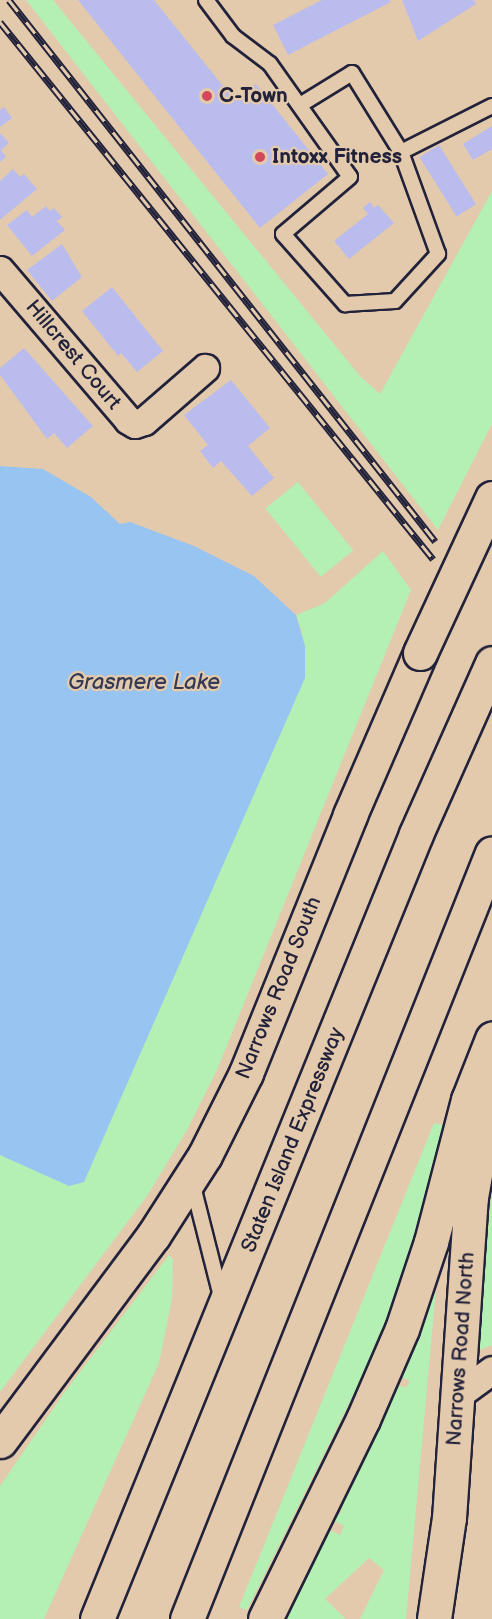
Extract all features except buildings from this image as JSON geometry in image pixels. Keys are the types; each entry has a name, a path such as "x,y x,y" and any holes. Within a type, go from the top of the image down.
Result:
{"main road":[{"name":"Narrows Road South","path":"0,1441 153,1236 191,1177 246,1073 350,815 420,653 492,498"},
{"name":"Staten Island Expressway","path":"97,1619 416,834 468,712 492,663"},
{"path":"187,1619 492,853"},
{"path":"265,1619 368,1410 402,1329 431,1242 468,1100 492,1039"},
{"name":"Narrows Road North","path":"434,1619 449,1518 471,1197 492,1079"}],"street":[{"name":"Hillcrest Court","path":"0,270 128,420 135,424 144,421 205,368"},
{"path":"458,1395 492,1370"}],"lane":[{"path":"206,0 233,36 270,64 350,177 283,234 345,304 395,301 438,254 401,152 352,73 300,105"},
{"path":"401,152 492,106"},
{"path":"191,1177 224,1311"}],"green space":[{"path":"26,0 53,0 360,376 380,394 492,191 492,424 438,530"},
{"path":"298,482 353,550 321,577 265,508"},
{"path":"383,551 411,590 217,1070 187,1130 147,1196 0,1392 0,1155 13,1160 302,632 296,615 325,603"},
{"path":"434,1123 446,1126 403,1280 376,1349 247,1610 239,1607"},
{"path":"492,1186 492,1345 478,1351 489,1219"},
{"path":"169,1255 173,1260 172,1298 159,1363 44,1619 0,1619 0,1486 64,1393"},
{"path":"432,1287 436,1289 406,1619 360,1619 384,1570 369,1558 325,1599 346,1619 282,1619 326,1528 340,1535 344,1526 331,1519 334,1511 340,1514 342,1509 337,1506 396,1384 406,1388 410,1381 399,1376"}],"water":[{"name":"Grasmere Lake","path":"0,466 43,469 91,497 120,524 130,522 194,546 254,576 296,615 305,646 305,678 84,1182 69,1186 0,1155"}],"railway":[{"path":"9,0 435,541"},
{"path":"0,22 433,559"}],"place":[{"name":"C-Town","path":"207,96"},
{"name":"Intoxx Fitness","path":"260,157"}]}
